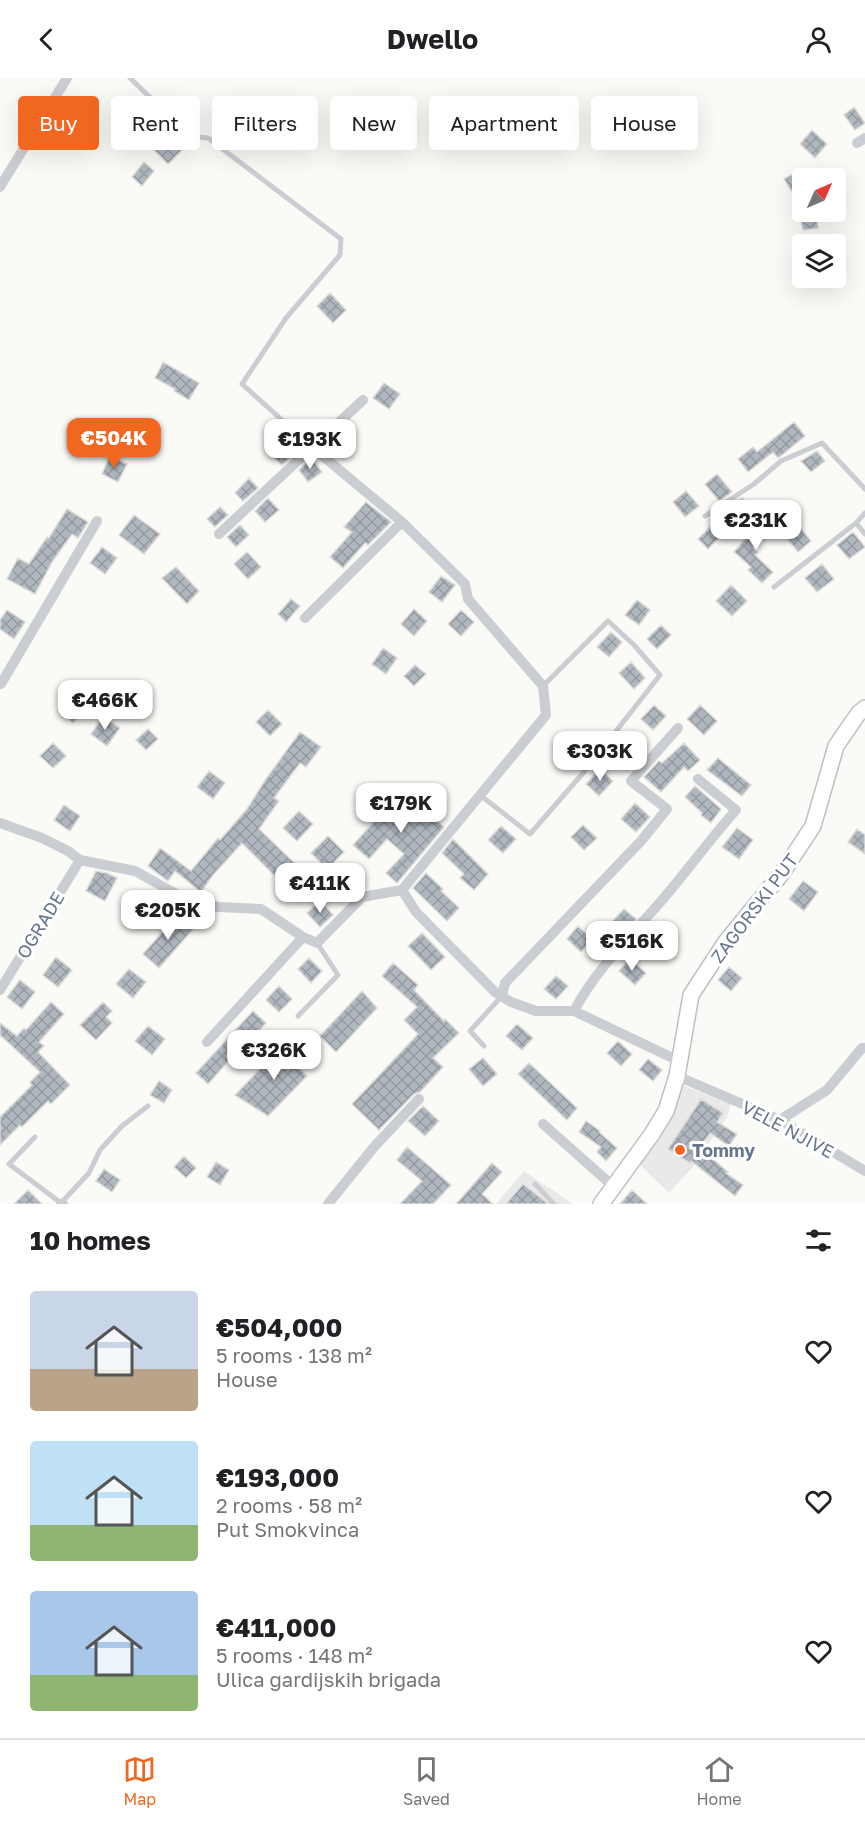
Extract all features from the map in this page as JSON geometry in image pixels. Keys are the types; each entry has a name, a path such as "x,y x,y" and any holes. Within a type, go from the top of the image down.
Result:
{"main road":[{"name":"ZAGORSKI PUT","path":"601,1204 666,1111 678,1069 691,995 725,943 782,873 813,826 836,746 858,714 865,708"}],"street":[{"path":"0,187 67,78"},
{"path":"219,534 363,400"},
{"path":"0,823 42,838 80,860 135,871 180,896 219,907 261,909 303,937 317,943 362,897 402,890 546,715 543,686 468,599 465,584 402,522 312,447"},
{"path":"0,683 98,521"},
{"path":"305,618 402,522"},
{"path":"502,995 505,983 641,841 667,809 631,781 678,728"},
{"path":"402,890 417,912 495,992 512,1002 536,1011 574,1011 580,998 615,953 736,810 698,779"},
{"name":"OGRADE","path":"0,990 80,860"},
{"path":"207,1042 303,937"},
{"name":"VELE NJIVE","path":"574,1011 678,1069 780,1120 865,1171"},
{"path":"780,1120 827,1090 862,1048 865,1048"},
{"path":"328,1204 374,1147 418,1099"},
{"path":"543,1124 613,1186"}],"lane":[{"path":"130,78 190,135 208,138 341,239 340,255 286,318 242,384 312,447"},
{"path":"705,516 754,484 781,461 822,443 865,489"},
{"path":"774,587 856,523 865,513"},
{"path":"856,523 865,534"},
{"path":"480,795 530,834 584,772 660,675 634,645 608,621 543,686"},
{"path":"298,1016 338,975 317,943"},
{"path":"484,1046 470,1031 500,1000 502,995"},
{"path":"35,1137 9,1164 62,1204 89,1173 100,1150 122,1126 148,1106"},
{"path":"535,1184 554,1204"}],"shaded area":[{"path":"680,1084 731,1104 727,1117 692,1168 669,1193 639,1164 665,1131 673,1112"},
{"path":"524,1171 570,1202 572,1204 496,1204"}],"building":[{"path":"854,107 865,123 855,130 844,115"},
{"path":"812,130 827,144 815,158 800,144"},
{"path":"154,150 182,150 168,164"},
{"path":"144,162 154,171 142,186 132,177"},
{"path":"792,174 792,192 784,179"},
{"path":"801,222 817,222 818,228 803,230"},
{"path":"330,293 346,310 333,323 317,306"},
{"path":"163,362 199,383 189,400 155,378"},
{"path":"384,383 400,394 389,409 373,398"},
{"path":"794,422 805,436 778,458 773,452 748,472 738,459 753,447 757,452"},
{"path":"290,440 300,448 282,465 274,458"},
{"path":"817,451 825,461 811,472 801,461"},
{"path":"110,456 127,464 118,482 102,474"},
{"path":"311,458 322,472 308,482 299,470"},
{"path":"717,474 732,492 719,501 705,484"},
{"path":"249,478 258,488 243,501 235,493"},
{"path":"686,491 699,506 685,517 673,502"},
{"path":"268,498 279,510 265,522 255,511"},
{"path":"742,498 750,507 736,521 726,511 726,508"},
{"path":"366,502 391,522 368,545 365,543 343,568 330,557 352,532 344,527"},
{"path":"220,507 228,515 215,527 207,519"},
{"path":"67,509 88,522 78,538 72,534 52,562 35,594 7,579 18,558 29,564"},
{"path":"788,513 811,541 798,552 775,524"},
{"path":"134,515 160,534 144,554 119,535"},
{"path":"763,518 774,532 753,548 758,552 755,555 773,572 762,583 748,570 751,567 734,552"},
{"path":"240,525 249,535 236,547 227,537"},
{"path":"711,526 721,536 708,549 698,539"},
{"path":"853,532 865,547 849,559 837,545"},
{"path":"102,547 117,558 105,574 90,563"},
{"path":"247,552 261,567 248,579 234,564"},
{"path":"822,564 834,579 817,592 805,578"},
{"path":"176,567 199,591 187,604 162,578"},
{"path":"441,576 455,585 442,602 429,592"},
{"path":"731,585 747,601 732,616 716,601"},
{"path":"291,599 300,606 286,622 278,614"},
{"path":"637,600 650,610 639,625 625,615"},
{"path":"414,609 427,621 414,636 401,624"},
{"path":"7,610 25,622 14,639 0,629 0,620"},
{"path":"461,610 474,622 461,636 448,624"},
{"path":"661,625 671,635 657,649 647,639"},
{"path":"611,632 622,642 609,657 597,647"},
{"path":"383,648 397,658 386,674 372,664"},
{"path":"631,662 645,678 634,689 619,673"},
{"path":"415,665 426,674 414,686 404,676"},
{"path":"73,694 88,708 73,723 59,710"},
{"path":"654,705 666,716 653,730 641,719"},
{"path":"700,705 717,721 704,735 687,719"},
{"path":"268,710 282,724 270,736 256,722"},
{"path":"103,717 120,728 107,746 91,734"},
{"path":"148,729 158,739 146,750 136,740"},
{"path":"300,732 321,747 306,767 300,763 274,798 279,801 259,829 313,881 298,895 277,873 274,875 242,843 201,892 175,871 168,881 148,866 160,848 191,871 218,838 220,840 247,809"},
{"path":"628,738 640,749 630,761 617,750"},
{"path":"53,743 66,756 53,768 40,756"},
{"path":"684,743 700,760 688,771 684,767 661,792 644,777 659,761 662,763"},
{"path":"718,758 751,785 742,796 707,770"},
{"path":"600,769 613,781 599,796 586,784"},
{"path":"209,771 225,783 213,799 197,787"},
{"path":"695,786 721,809 711,823 685,797"},
{"path":"400,793 421,812 424,808 444,827 397,883 386,873 404,854 387,839 369,859 353,845"},
{"path":"635,803 650,817 636,832 621,819"},
{"path":"64,805 80,816 70,831 54,820"},
{"path":"299,811 313,824 297,841 283,828"},
{"path":"583,825 597,838 584,850 571,837"},
{"path":"501,826 516,839 503,853 488,840"},
{"path":"737,828 753,840 739,859 722,847"},
{"path":"857,829 865,835 865,854 848,842"},
{"path":"328,836 344,852 327,869 311,853"},
{"path":"453,839 488,874 474,890 460,878 464,874 442,853"},
{"path":"96,871 117,878 105,901 86,891"},
{"path":"426,873 459,908 447,921 413,888"},
{"path":"803,881 818,892 804,911 789,899"},
{"path":"320,901 333,915 320,927 307,913"},
{"path":"624,909 636,919 620,935 609,925"},
{"path":"178,914 194,928 159,968 143,954"},
{"path":"578,926 592,939 581,952 567,939"},
{"path":"422,933 445,957 431,970 408,946"},
{"path":"56,957 72,970 58,987 43,975"},
{"path":"309,958 322,971 311,983 298,969"},
{"path":"630,959 646,973 635,985 619,971"},
{"path":"393,963 418,985 414,990 459,1033 433,1058 443,1067 379,1130 352,1104 418,1034 404,1020 417,1007 382,976"},
{"path":"729,967 742,978 731,991 718,980"},
{"path":"129,969 146,982 133,998 116,984"},
{"path":"556,976 568,986 556,999 544,989"},
{"path":"20,980 35,992 22,1009 7,997"},
{"path":"279,986 292,999 279,1012 266,1000"},
{"path":"362,991 377,1008 336,1052 320,1036"},
{"path":"51,1002 64,1014 39,1042 44,1046 38,1052 70,1085 51,1104 48,1101 22,1127 20,1125 0,1145 0,1117 32,1085 30,1082 40,1072 0,1035 0,1023 17,1036 24,1028 26,1030"},
{"path":"103,1002 112,1011 106,1017 112,1023 96,1040 80,1025"},
{"path":"253,1011 266,1023 208,1084 196,1073"},
{"path":"517,1024 533,1038 522,1050 506,1036"},
{"path":"148,1026 165,1039 152,1055 135,1041"},
{"path":"618,1041 632,1054 621,1066 607,1053"},
{"path":"291,1045 304,1056 296,1065 307,1076 268,1116 235,1095 279,1049 283,1054"},
{"path":"483,1058 497,1074 483,1086 469,1069"},
{"path":"648,1059 662,1070 653,1081 639,1070"},
{"path":"529,1063 577,1108 567,1120 518,1074"},
{"path":"159,1081 172,1090 164,1103 150,1095"},
{"path":"701,1099 723,1113 717,1122 737,1134 729,1146 710,1133 700,1148 728,1172 726,1173 743,1185 735,1196 691,1161 690,1163 668,1149"},
{"path":"423,1106 439,1121 425,1136 408,1121"},
{"path":"586,1121 617,1148 606,1161 597,1152 601,1147 579,1132"},
{"path":"407,1147 451,1185 433,1204 400,1204 422,1181 397,1160"},
{"path":"184,1156 196,1168 186,1178 174,1167"},
{"path":"216,1162 229,1170 220,1185 207,1177"},
{"path":"492,1163 502,1172 482,1194 493,1204 456,1204"},
{"path":"104,1169 120,1180 112,1192 96,1181"},
{"path":"523,1184 546,1202 547,1204 506,1204"},
{"path":"28,1190 42,1204 14,1204"},
{"path":"632,1190 647,1204 620,1204"}],"place":[{"name":"Tommy","path":"680,1150"}]}
